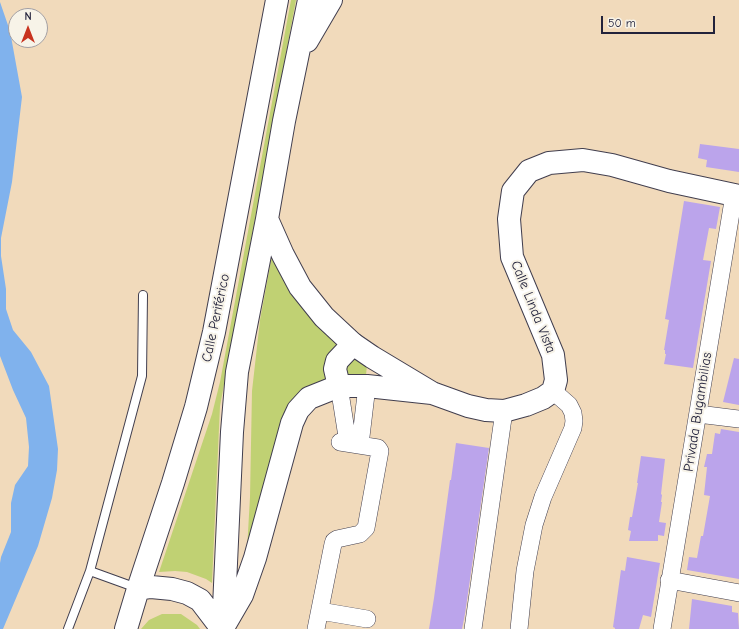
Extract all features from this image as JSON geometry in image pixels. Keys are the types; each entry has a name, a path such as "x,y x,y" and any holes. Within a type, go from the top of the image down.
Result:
{"main road":[{"name":"Calle Periférico","path":"126,629 174,483 196,407 212,340 277,0"},
{"path":"223,629 232,432 237,372 267,219 284,121 309,0"},
{"path":"298,58 331,0"},
{"name":"Calle Linda Vista","path":"553,391 556,380 553,355 512,257 509,219 513,191 529,172 549,163 583,160 612,165 669,181 737,196"},
{"path":"267,219 282,255 300,287 324,317 353,344 372,357 432,393 468,406 486,410 504,411 526,405 543,398 553,391"},
{"path":"339,386 335,370 337,361 353,344"},
{"path":"367,386 372,357"},
{"path":"223,629 242,595 255,558 292,423 303,403 316,394 339,386 367,386 432,393"},
{"path":"138,589 151,587 172,589 187,593 200,600 223,629"}],"street":[{"name":"Privada Bugambilias","path":"662,629 669,580 737,196"},
{"path":"339,386 349,443"},
{"path":"349,443 367,386"},
{"path":"519,629 525,571 534,525 543,497 573,428 574,421 573,413 569,405 553,391"},
{"path":"473,629 504,411"},
{"path":"698,414 739,419"},
{"path":"316,629 334,540 360,534 366,528 380,451 378,448 349,443"},
{"path":"669,580 739,593"},
{"path":"320,611 367,619"}],"lane":[{"path":"68,629 90,572 142,376 143,295"},
{"path":"90,572 138,589"}],"green space":[{"path":"291,0 296,0 220,406 212,583 206,579 187,572 159,572 212,414 220,382"},
{"path":"272,255 344,347 327,378 309,387 247,550 250,497 252,391 260,320"},
{"path":"351,356 367,365 366,375 341,377"},
{"path":"162,614 181,614 197,625 200,629 141,629 149,620"}],"water":[{"path":"0,2 8,25 8,48 13,48 22,97 12,182 1,238 1,256 6,289 6,309 13,330 31,352 49,386 58,449 57,470 52,498 38,546 3,629 0,629 0,563 11,532 11,503 15,485 28,466 29,447 26,418 0,356"}],"building":[{"path":"700,144 739,149 739,172 706,167 707,160 698,158"},
{"path":"684,201 720,207 716,229 709,228 703,260 711,261 693,368 664,364 666,354 664,350 669,320 665,319"},
{"path":"734,358 739,359 739,405 723,402"},
{"path":"721,429 739,432 739,579 687,570 689,557 697,558 701,536 703,536 710,496 704,495 707,467 704,467 707,454 712,454 715,433 720,434"},
{"path":"456,443 489,448 465,614 462,629 429,629 450,480"},
{"path":"641,456 665,459 659,522 666,523 664,536 658,535 658,541 629,541 631,531 628,530 630,517 632,517 638,483"},
{"path":"627,557 660,563 651,617 643,615 639,629 615,629 613,627 621,570 625,571"},
{"path":"692,599 732,606 732,612 738,613 739,629 689,629"}]}
